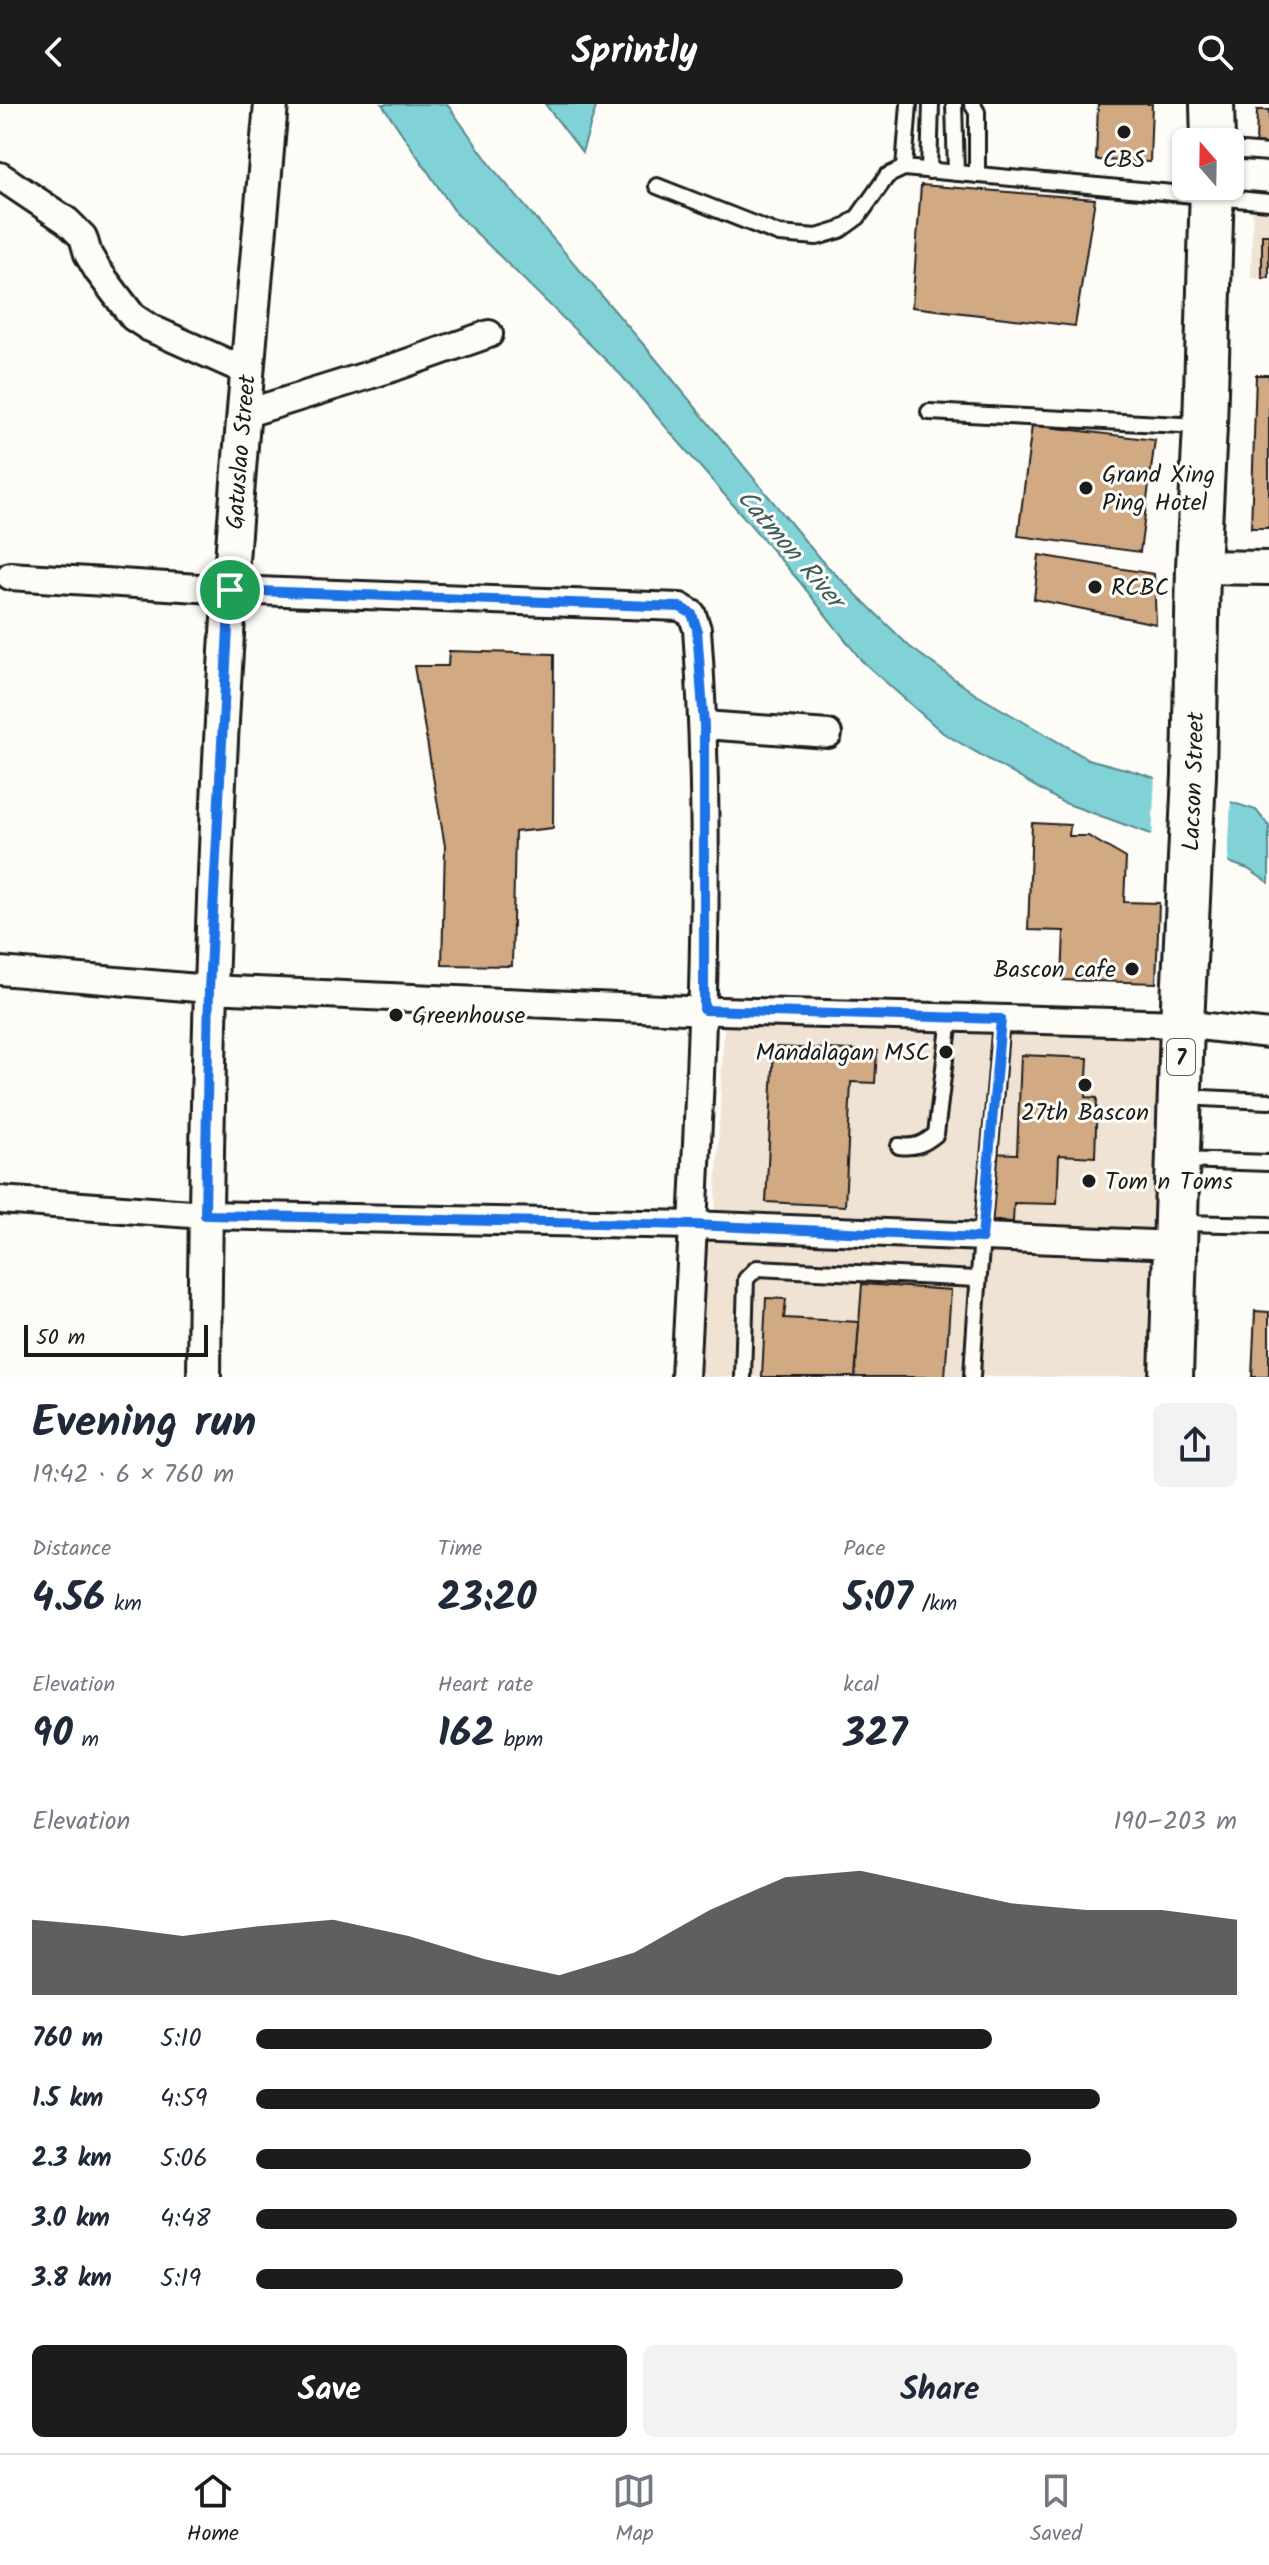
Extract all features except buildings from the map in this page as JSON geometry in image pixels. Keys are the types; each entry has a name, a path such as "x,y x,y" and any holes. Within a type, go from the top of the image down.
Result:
{"main road":[{"path":"1212,104 1213,128"},
{"name":"Lacson Street","path":"1171,1377 1212,200"}],"street":[{"name":"Gatuslao Street","path":"204,1377 209,989 230,590 246,371 271,104"},
{"path":"0,176 67,221 83,237 98,271 133,317 150,328 246,371"},
{"path":"244,414 489,334"},
{"path":"1198,567 1269,568"},
{"path":"10,576 230,590 680,607 692,614 697,629 704,725 704,1010 685,1377"},
{"path":"704,725 828,734"},
{"path":"0,971 209,989 704,1010 1182,1024 1269,1034"},
{"path":"0,1200 205,1215 693,1225 982,1238 1176,1234"}],"lane":[{"path":"904,168 909,104"},
{"path":"929,171 931,104"},
{"path":"954,104 956,173"},
{"path":"972,104 977,112 977,175"},
{"path":"1244,151 1269,153"},
{"path":"657,186 779,234 817,237 840,230 858,217 887,176 904,168 1172,189"},
{"path":"1244,198 1269,202"},
{"path":"929,412 1205,426"},
{"path":"899,1146 925,1144 936,1134 950,1018"},
{"path":"972,1377 977,1279 1001,1019"},
{"path":"1180,1097 1269,1101"},
{"path":"1178,1160 1269,1163"},
{"path":"1176,1234 1269,1225"},
{"path":"743,1377 746,1279 757,1268 977,1279"}],"shaded area":[{"path":"1253,196 1269,197 1269,279 1251,278"},
{"path":"724,1024 1161,1029 1148,1377 696,1377 706,1234 714,1234"}],"water":[{"name":"Catmon River","path":"382,104 447,104 495,171 655,358 820,559 910,647 975,694 1088,759 1256,810 1269,826 1269,883 1248,869 1062,802 943,733 862,661 799,581 620,374 456,213"},
{"path":"545,104 597,104 582,152"}],"pier":[{"path":"1155,774 1231,798 1228,866 1152,839"}],"place":[{"name":"CBS","path":"1124,132"},
{"name":"Grand Xing Ping Hotel","path":"1086,488"},
{"name":"RCBC","path":"1095,587"},
{"name":"Bascon cafe","path":"1132,969"},
{"name":"Greenhouse","path":"396,1015"},
{"name":"Mandalagan MSC","path":"946,1052"},
{"name":"27th Bascon","path":"1085,1085"},
{"name":"Tom n Toms","path":"1089,1181"}],"route":[{"path":"230,590 680,607 692,614 697,629 704,725 704,1010 1001,1019 982,1238 693,1225 205,1215 209,989 230,590"}]}
